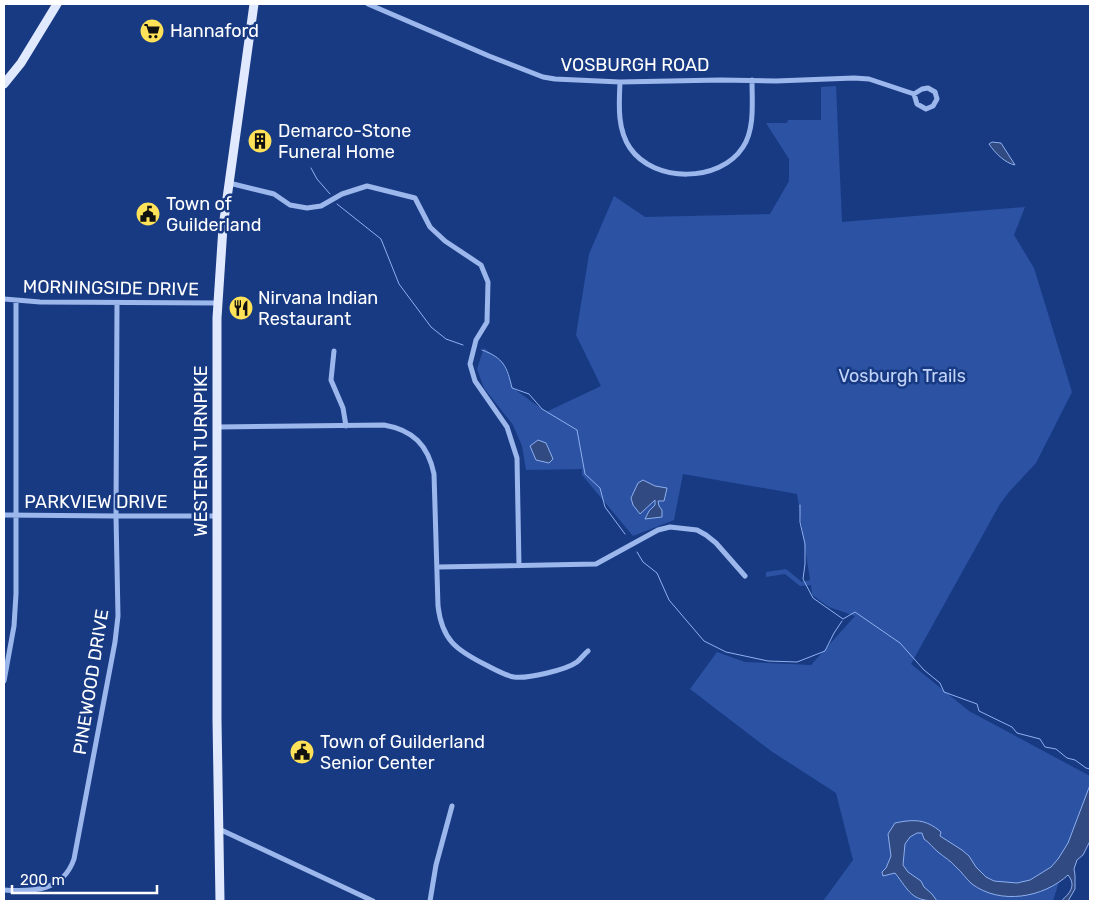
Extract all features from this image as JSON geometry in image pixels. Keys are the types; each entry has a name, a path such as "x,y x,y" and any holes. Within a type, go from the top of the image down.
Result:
{"main road":[{"path":"4,84 21,63 57,4"},
{"name":"WESTERN TURNPIKE","path":"220,901 217,516 218,303 223,227 254,4"}],"street":[{"name":"VOSBURGH ROAD","path":"368,4 543,77 578,81 620,82 854,78 869,79 914,94"},
{"path":"620,82 620,122 630,148 650,166 664,172 681,175 698,174 716,168 732,160 744,147 752,119 752,80"},
{"name":"VOSBURGH ROAD","path":"928,88 934,92 937,99 933,106 926,110 917,104 914,94 928,88"},
{"path":"229,183 274,194 290,205 307,208 321,206 342,194 367,186 415,198 430,226 445,241 481,265 488,282 488,322 476,340 470,364 475,381 507,427 517,458 519,566"},
{"name":"MORNINGSIDE DRIVE","path":"4,299 16,301 117,303 218,303"},
{"path":"4,681 14,626 16,301"},
{"name":"PINEWOOD DRIVE","path":"4,890 43,888 56,884 66,874 74,859 115,642 118,616 116,516 117,303"},
{"path":"334,351 331,380 343,408 346,426"},
{"path":"217,427 384,425 405,431 422,444 432,465 434,474 439,618 446,635 453,644 463,653 504,674 514,677 529,677 576,662 588,651"},
{"name":"PARKVIEW DRIVE","path":"4,515 217,516"},
{"path":"438,567 596,564 651,534 670,527 697,530 706,535 716,543 745,576"},
{"path":"430,901 436,866 452,806"},
{"path":"219,829 373,901"}],"green space":[{"name":"Vosburgh Trails","path":"836,86 842,222 1025,207 1014,235 1034,268 1072,392 1036,463 1000,504 911,664 969,711 1090,776 1090,813 1067,856 1053,901 823,901 853,860 836,793 771,751 690,689 717,652 745,662 811,665 855,616 829,607 812,595 811,585 800,586 785,574 766,577 766,572 786,569 802,582 810,580 797,494 683,474 674,520 633,536 582,475 582,469 526,470 522,446 513,425 484,388 477,369 484,348 503,363 513,388 546,412 601,386 576,335 589,254 614,196 645,217 770,214 789,181 789,159 766,123 787,123 788,120 821,120 821,87"}],"shaded area":[{"path":"992,142 1001,143 1015,165 997,154 989,144"},
{"path":"538,440 546,443 553,459 549,463 536,460 530,446"},
{"path":"643,480 655,486 667,488 664,501 658,501 662,510 662,517 645,519 655,505 655,500 640,514 633,505 631,498 638,483"},
{"path":"1090,785 1090,841 1083,855 1077,860 1074,869 1075,889 1068,901 1061,901 1071,890 1072,883 1068,875 1046,889 1021,896 995,895 983,891 972,884 952,863 924,839 922,833 917,833 910,837 905,844 903,865 908,872 921,881 937,901 928,901 916,897 895,873 883,876 882,872 886,868 891,856 888,834 895,823 920,821 941,832 940,836 969,856 986,877 994,881 1017,883 1030,880 1051,867 1058,859 1068,843"}],"waterway":[{"path":"311,168 317,179 330,194"},
{"path":"337,204 381,239 399,284 431,327 446,339 463,345"},
{"path":"482,350 500,360 506,369 512,388 529,394 542,409 577,430 585,474 600,488 605,507 625,534"},
{"path":"800,505 800,522 805,544 803,579 813,598 843,619 855,612 900,643 924,670 940,683 944,692 977,704 979,711 1012,727 1017,733 1040,739 1045,747 1056,749 1067,758 1075,760 1090,769"},
{"path":"637,552 643,562 657,573 669,600 704,641 726,652 768,661 797,662 825,651 842,621"}],"place":[{"name":"Hannaford","path":"152,31"},
{"name":"Demarco-Stone Funeral Home","path":"260,141"},
{"name":"Town of Guilderland","path":"148,214"},
{"name":"Nirvana Indian Restaurant","path":"241,308"},
{"name":"Town of Guilderland Senior Center","path":"302,752"}]}
